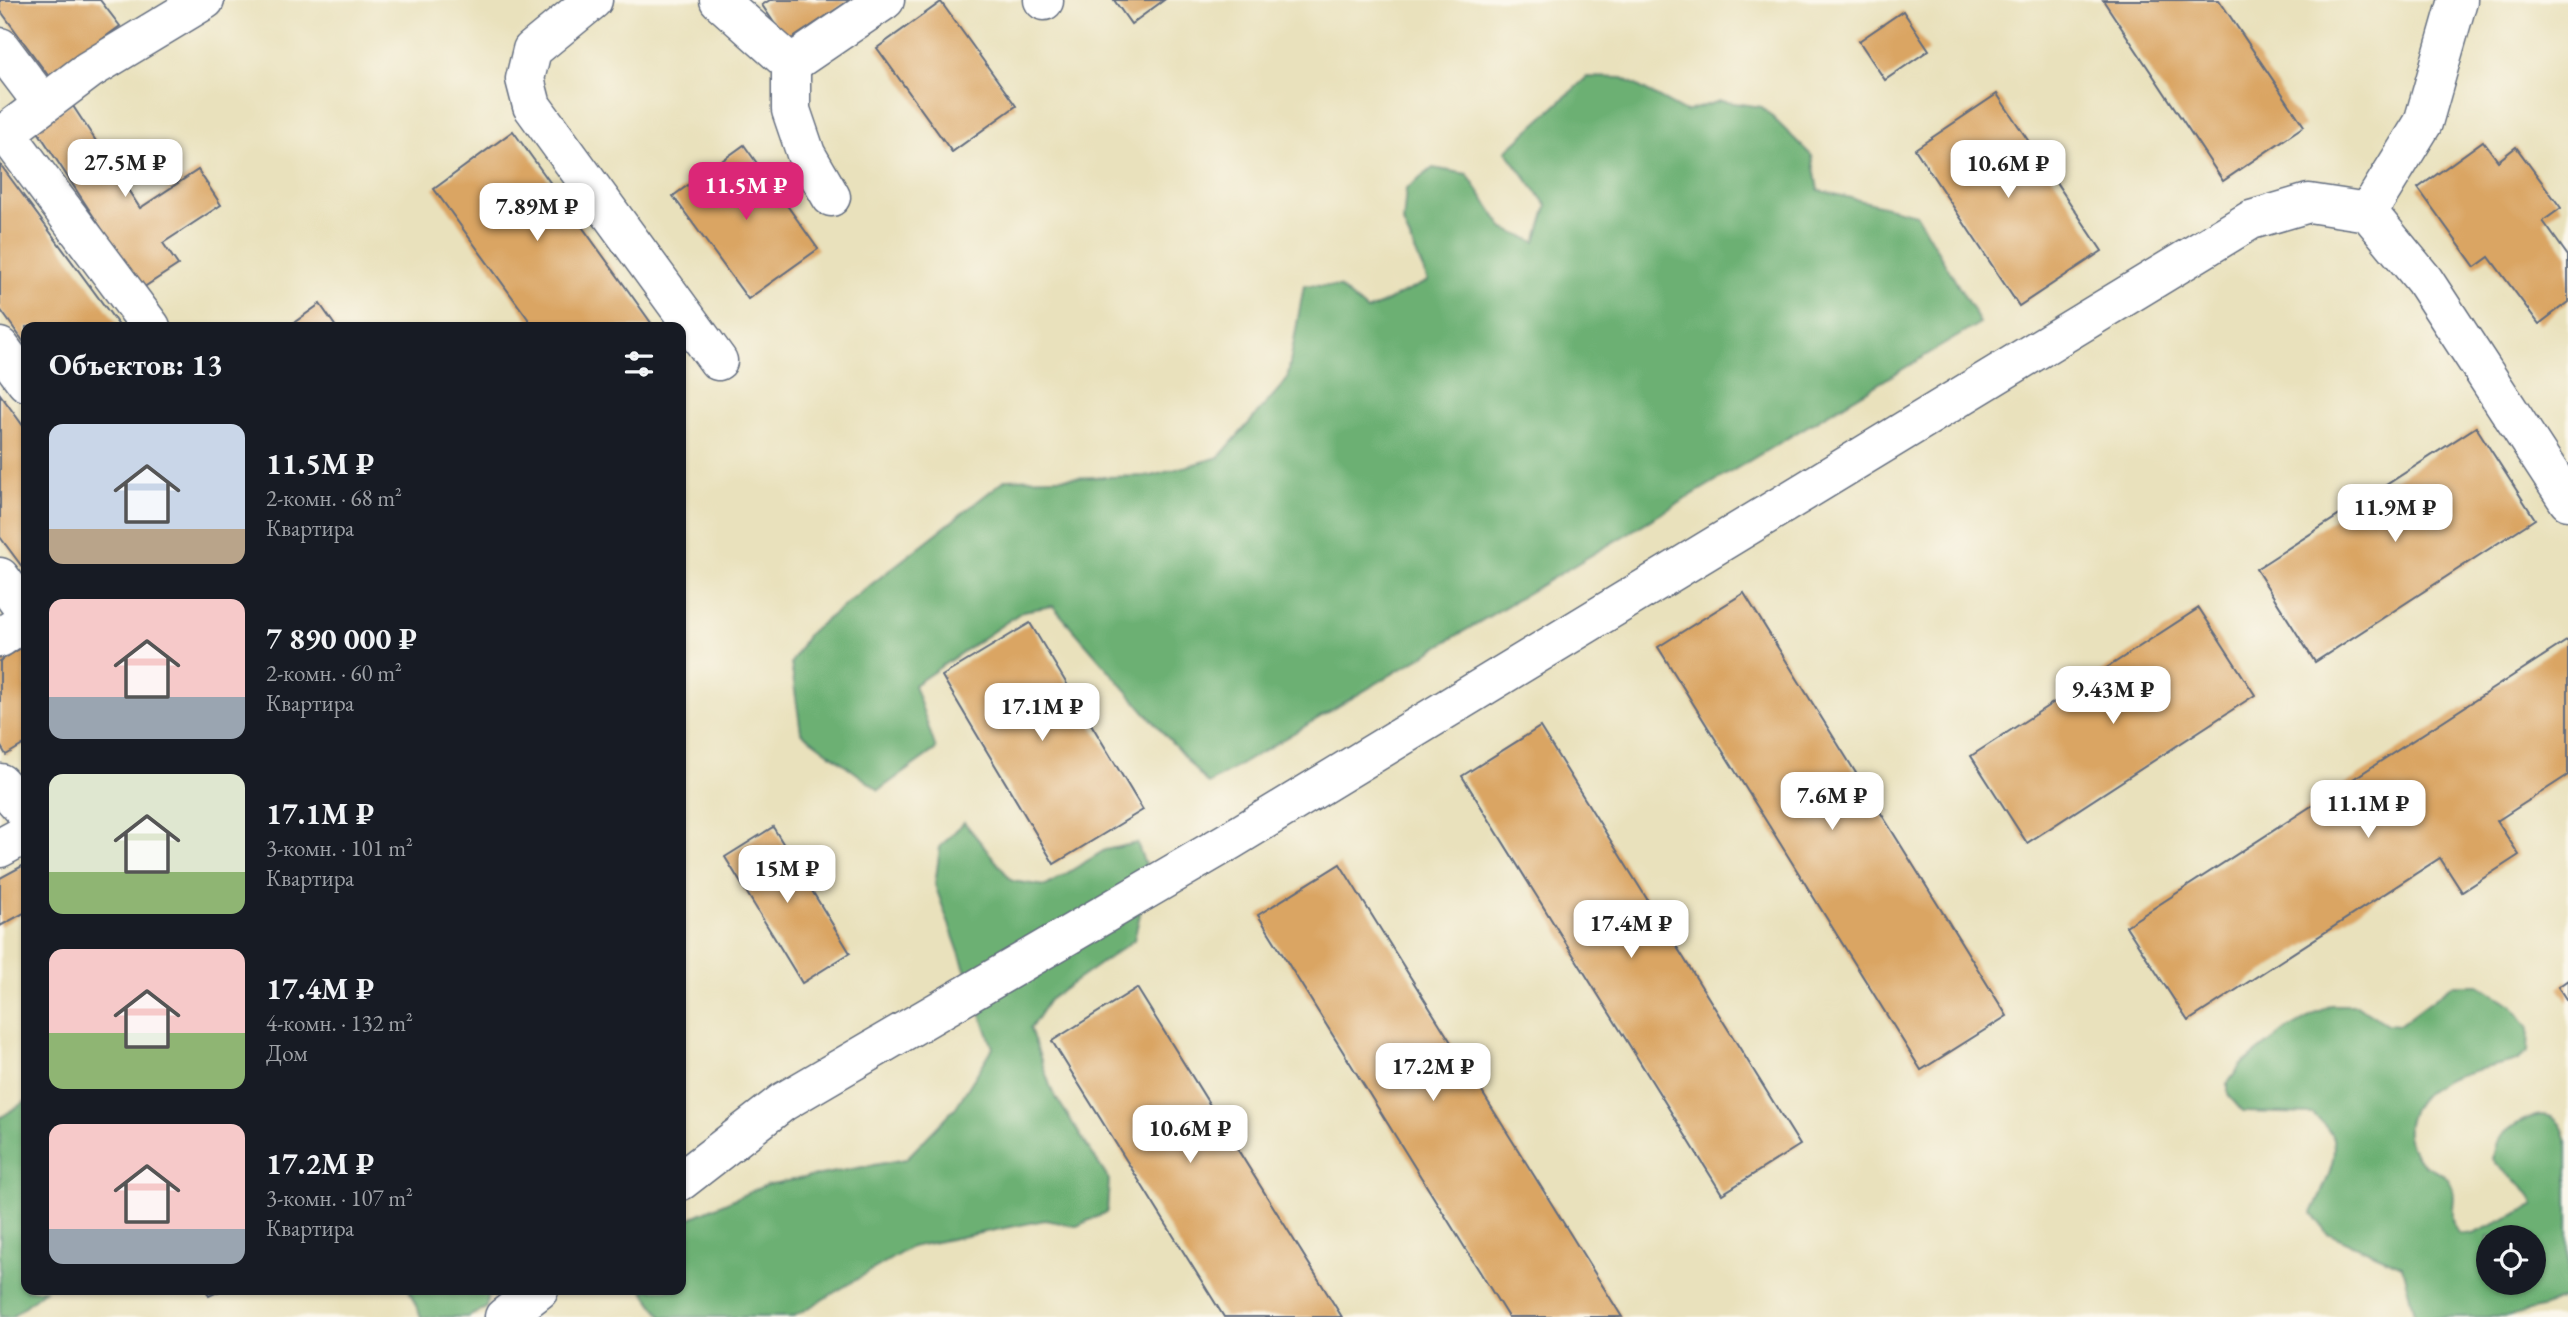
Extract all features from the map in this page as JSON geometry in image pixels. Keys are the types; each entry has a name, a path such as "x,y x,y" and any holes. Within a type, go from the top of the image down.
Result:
{"lane":[{"path":"593,0 532,50 525,79 531,106 718,361"},
{"path":"719,0 791,64 791,110 806,154 831,197"},
{"path":"791,64 885,0"},
{"path":"2368,212 2423,124 2458,0"},
{"path":"147,322 3,135 89,70 201,3"},
{"path":"0,47 43,104"},
{"path":"686,1177 783,1102 1231,841 2251,220 2309,203 2368,212 2424,281 2568,501"},
{"path":"0,347 21,375"},
{"path":"0,577 21,605"},
{"path":"0,638 21,623"},
{"path":"0,783 21,806"},
{"path":"0,848 21,837"},
{"path":"504,1317 533,1295"}],"green space":[{"path":"1587,77 1623,78 1685,112 1720,101 1762,107 1812,156 1818,190 1916,214 1980,323 1208,784 1053,606 1023,611 914,685 936,749 879,790 801,732 791,663 808,634 1006,479 1152,476 1219,457 1287,380 1304,285 1339,287 1367,311 1428,281 1403,223 1406,189 1433,168 1467,174 1504,229 1536,242 1547,206 1506,151"},
{"path":"964,822 1012,881 1046,886 1105,850 1137,843 1149,875 1134,940 1049,1000 1030,1029 1052,1091 1109,1180 1107,1212 1077,1226 1045,1220 911,1247 793,1317 662,1317 647,1295 686,1295 686,1220 766,1185 906,1159 956,1107 993,1048 935,885 940,847"},
{"path":"2452,985 2479,985 2512,1005 2529,1028 2528,1052 2518,1060 2471,1071 2440,1083 2427,1092 2410,1117 2407,1136 2420,1160 2450,1182 2454,1195 2453,1219 2458,1233 2476,1233 2476,1295 2546,1295 2546,1225 2493,1225 2534,1206 2526,1190 2493,1159 2497,1142 2515,1125 2541,1115 2559,1122 2568,1145 2568,1296 2544,1307 2506,1317 2415,1317 2402,1266 2327,1233 2312,1213 2328,1178 2333,1159 2333,1140 2325,1126 2313,1114 2243,1112 2228,1095 2228,1083 2241,1065 2283,1032 2331,1005 2356,1005 2387,1024 2399,1025"},
{"path":"21,1104 21,1295 39,1295 12,1317 0,1317 0,1118"},
{"path":"411,1295 487,1295 486,1308 468,1317 421,1317"}],"building":[{"path":"0,0 100,0 120,26 50,78 0,10"},
{"path":"770,0 850,0 787,42 762,5"},
{"path":"1114,0 1164,0 1131,24"},
{"path":"2103,0 2219,0 2304,126 2223,181"},
{"path":"941,2 1016,106 952,152 877,48"},
{"path":"1903,11 1929,50 1885,80 1859,41"},
{"path":"1997,94 2102,251 2019,306 1915,149"},
{"path":"71,103 140,208 198,170 221,205 163,243 178,265 141,289 35,127"},
{"path":"513,131 650,322 530,322 434,189"},
{"path":"2483,141 2498,161 2516,147 2561,208 2543,221 2568,256 2568,302 2539,324 2489,257 2475,267 2418,188"},
{"path":"744,145 818,249 748,299 673,196"},
{"path":"0,164 116,322 21,322 21,338 0,309"},
{"path":"320,304 333,322 295,322"},
{"path":"0,394 21,423 21,565 0,537"},
{"path":"2476,427 2535,519 2315,662 2256,569"},
{"path":"1744,593 2007,1016 1921,1070 1658,647"},
{"path":"2199,608 2255,695 2027,843 1971,756"},
{"path":"1030,623 1143,810 1054,864 942,676"},
{"path":"2568,640 2568,775 2497,821 2519,855 2462,892 2440,858 2188,1021 2126,926"},
{"path":"21,648 21,746 6,755 0,745 0,661"},
{"path":"1540,727 1800,1145 1722,1194 1462,776"},
{"path":"773,827 850,953 802,983 725,857"},
{"path":"1340,864 1622,1317 1508,1317 1258,915"},
{"path":"21,867 21,915 0,926 0,878"},
{"path":"2568,980 2568,1002 2558,987"},
{"path":"1137,988 1342,1317 1224,1317 1052,1041"}]}
